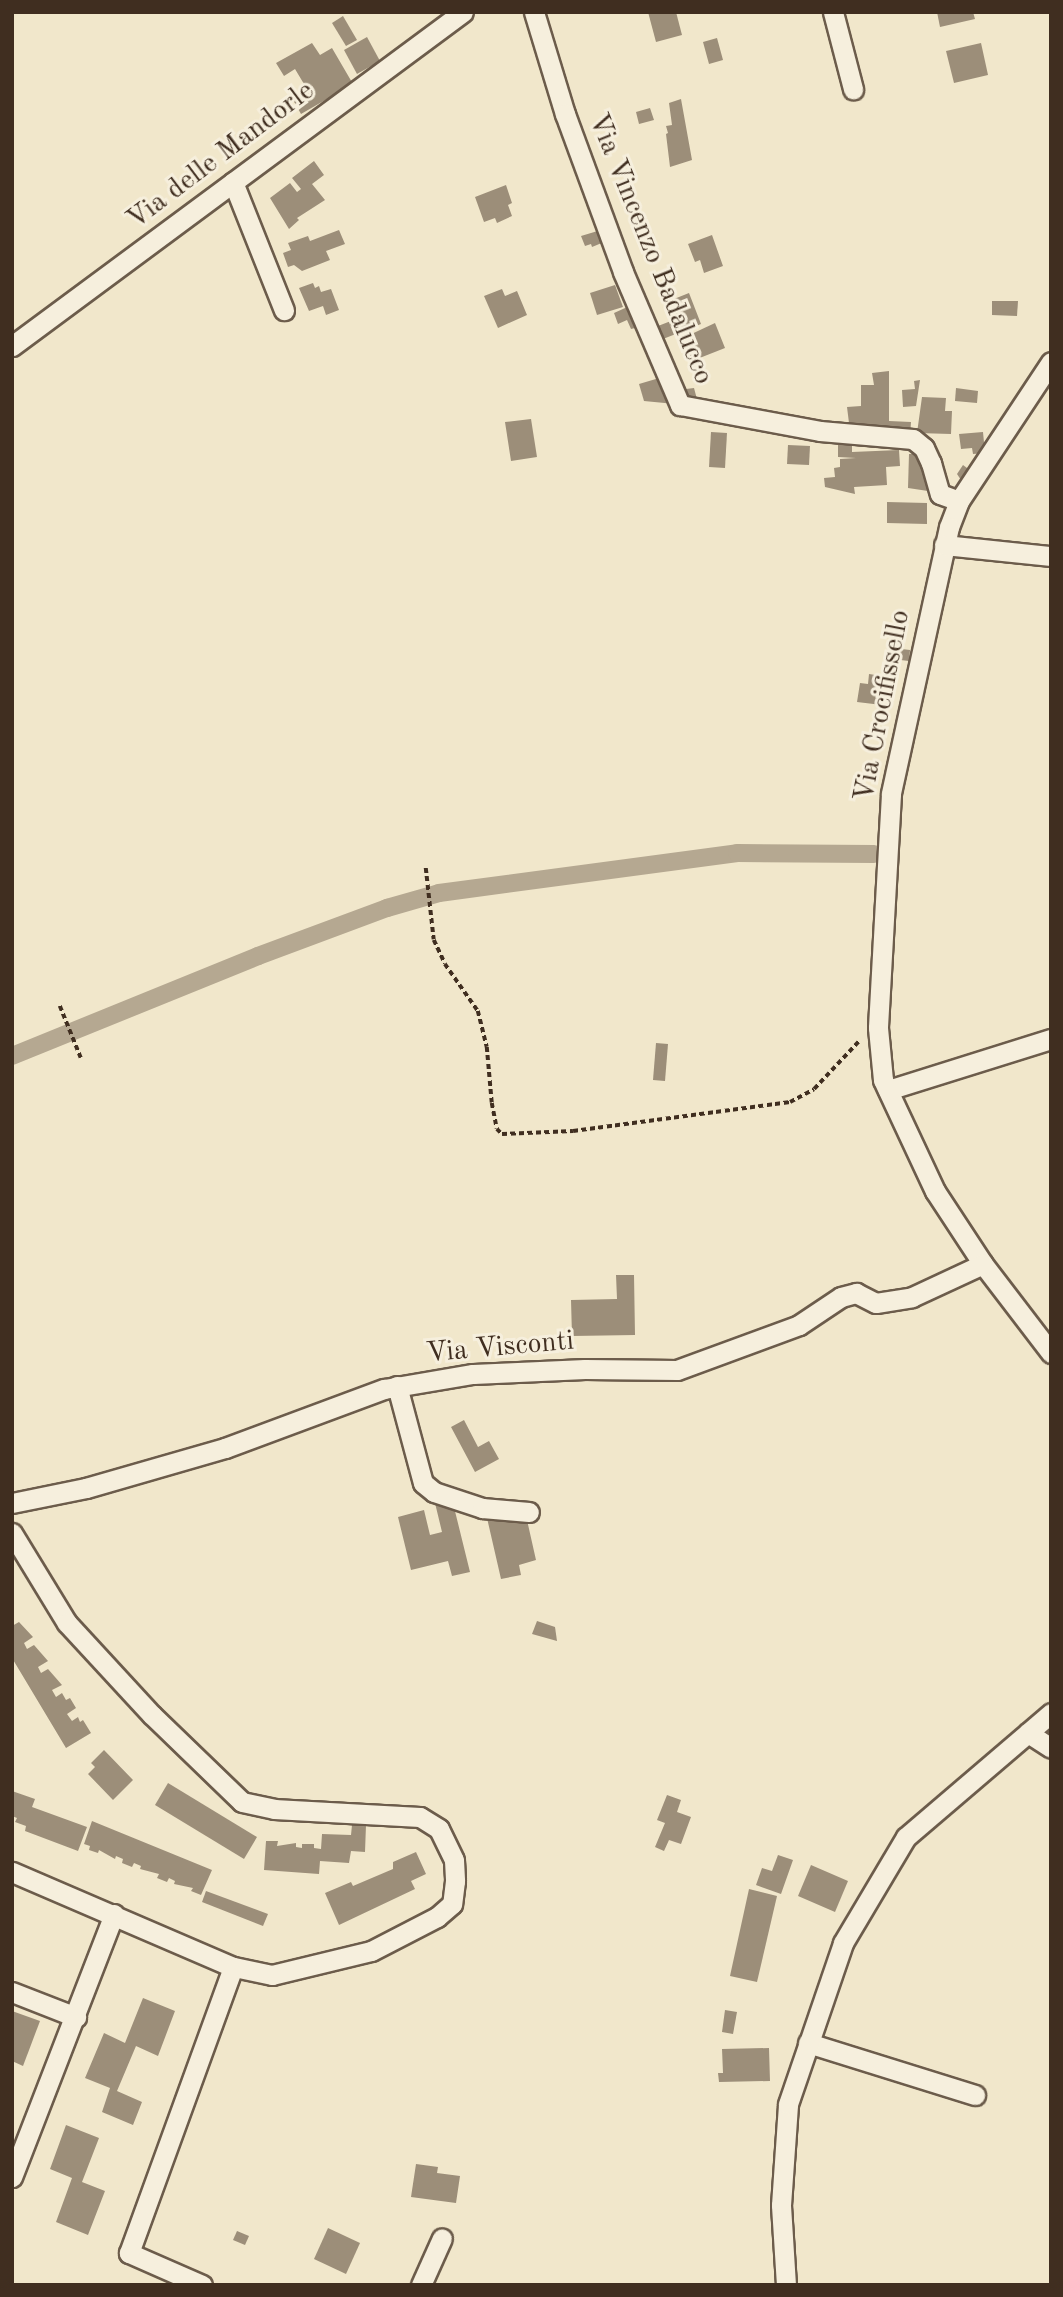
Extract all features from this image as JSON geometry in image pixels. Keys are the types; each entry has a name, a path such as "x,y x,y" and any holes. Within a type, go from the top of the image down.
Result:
{"street":[{"name":"Via delle Mandorle","path":"12,346 463,12"},
{"name":"Via Vincenzo Badalucco","path":"534,12 565,114 623,272 680,405 820,431 913,439 923,448 931,463 940,494 959,501"},
{"path":"833,12 853,89"},
{"path":"233,182 284,310"},
{"name":"Via Crocifissello","path":"1051,362 959,501 944,545 891,794 878,1034 883,1080 935,1191 983,1264 1051,1353"},
{"path":"944,545 1051,556"},
{"path":"888,1090 1051,1039"},
{"name":"Via Visconti","path":"12,1503 86,1488 225,1448 397,1386 473,1374 585,1369 677,1370 799,1325 841,1297 856,1293 876,1303 912,1297 983,1264"},
{"path":"397,1386 423,1483 434,1492 482,1508 528,1512"},
{"path":"12,1534 67,1623 152,1715 242,1802 274,1809 420,1816 439,1829 454,1860 455,1881 452,1904 437,1917 371,1951 304,1970 272,1975 233,1967 12,1872"},
{"path":"786,2285 781,2205 788,2104 843,1943 906,1837 1051,1713"},
{"path":"1028,1733 1051,1748"},
{"path":"12,2177 18,2144 76,2017 114,1914"},
{"path":"202,2285 129,2253 233,1967"},
{"path":"12,1992 76,2017"},
{"path":"808,2043 975,2095"},
{"path":"421,2285 442,2238"}],"path":[{"path":"426,868 434,940 445,964 478,1011 486,1047 497,1129 502,1135 573,1131 790,1102 814,1089 864,1036 878,1034"},
{"path":"60,1006 81,1058"}],"building":[{"path":"648,12 676,12 682,35 656,42"},
{"path":"937,12 973,12 975,19 940,27"},
{"path":"343,16 357,40 346,46 332,23"},
{"path":"367,37 380,61 357,74 344,50"},
{"path":"717,38 723,60 709,64 703,42"},
{"path":"312,43 320,55 332,48 353,84 301,114 292,98 307,89 295,69 284,76 276,63"},
{"path":"981,43 988,75 954,83 946,51"},
{"path":"681,99 692,160 670,167 666,134 666,126 672,125 669,103"},
{"path":"650,108 654,120 639,124 636,112"},
{"path":"314,161 324,175 312,184 325,200 297,218 299,220 289,229 270,198 290,183 297,192 301,189 292,178"},
{"path":"506,185 512,203 508,205 512,216 497,223 495,218 484,222 475,197"},
{"path":"339,230 345,244 326,251 330,260 302,271 294,265 288,267 283,253 291,250 288,243 308,236 310,241"},
{"path":"601,230 609,240 592,247 591,244 585,246 581,236"},
{"path":"712,235 723,266 704,273 700,260 695,262 688,244"},
{"path":"313,283 315,288 319,286 321,292 331,289 339,310 326,315 323,306 309,311 299,288"},
{"path":"615,285 623,307 597,315 590,293"},
{"path":"502,289 505,296 517,291 527,315 498,328 484,296"},
{"path":"689,293 701,324 663,339 658,326 676,319 669,301"},
{"path":"992,301 1018,301 1017,316 992,315"},
{"path":"634,304 641,320 633,324 635,328 631,329 627,320 618,324 614,313"},
{"path":"715,323 725,348 692,361 683,338"},
{"path":"889,371 889,421 911,422 910,437 850,431 847,407 861,406 861,385 874,385 872,373"},
{"path":"666,376 675,404 644,401 639,384"},
{"path":"920,380 916,406 903,407 902,390 915,389 914,381"},
{"path":"685,386 686,389 694,388 698,403 682,400 679,387"},
{"path":"956,388 978,391 977,403 955,401"},
{"path":"922,397 946,398 945,411 952,411 951,434 917,433"},
{"path":"531,419 537,457 511,461 505,422"},
{"path":"711,432 727,433 725,468 709,467"},
{"path":"983,432 985,453 973,454 972,448 961,449 959,434"},
{"path":"838,437 852,438 852,452 899,450 900,466 886,467 887,485 854,487 855,494 825,487 824,478 835,477 834,468 840,467 840,459 856,458 838,457"},
{"path":"788,445 810,446 809,465 787,464"},
{"path":"909,454 925,454 928,491 908,488"},
{"path":"963,465 971,471 963,483 957,474"},
{"path":"887,502 927,503 927,524 887,523"},
{"path":"893,648 910,650 909,661 892,659"},
{"path":"869,674 882,676 882,705 857,702 860,683 868,684"},
{"path":"656,1043 668,1044 665,1081 653,1080"},
{"path":"616,1275 634,1275 635,1335 572,1336 571,1300 617,1299"},
{"path":"464,1420 478,1447 489,1441 499,1459 475,1472 451,1427"},
{"path":"452,1499 470,1572 452,1576 448,1561 411,1570 398,1517 424,1510 430,1535 442,1532 435,1503"},
{"path":"508,1513 518,1515 520,1521 527,1520 536,1560 519,1565 521,1575 501,1579 487,1518"},
{"path":"537,1621 555,1627 557,1641 532,1634"},
{"path":"19,1622 33,1637 24,1643 27,1649 34,1645 48,1661 38,1667 41,1673 48,1669 62,1685 52,1690 56,1697 62,1693 66,1700 70,1698 76,1708 67,1714 72,1721 78,1717 80,1722 83,1720 91,1733 66,1748 12,1658 12,1626"},
{"path":"104,1750 133,1780 113,1800 88,1774 95,1767 91,1763"},
{"path":"168,1783 257,1837 244,1859 155,1805"},
{"path":"12,1791 35,1799 32,1807 87,1827 78,1851 25,1831 26,1826 15,1822 17,1818 12,1816"},
{"path":"667,1795 681,1800 677,1812 691,1817 681,1844 669,1840 664,1851 655,1847 665,1823 657,1820"},
{"path":"92,1821 212,1870 201,1895 191,1891 193,1888 174,1884 175,1881 169,1878 167,1882 157,1878 159,1874 140,1869 141,1866 134,1863 132,1867 122,1863 123,1859 116,1856 115,1859 99,1850 98,1853 89,1850 90,1846 84,1844"},
{"path":"352,1825 366,1825 365,1852 351,1851 349,1863 320,1861 319,1874 264,1870 266,1841 278,1841 277,1846 296,1843 296,1847 302,1848 302,1844 314,1844 314,1848 321,1849 322,1834 351,1835"},
{"path":"416,1852 426,1874 411,1881 415,1889 339,1925 325,1893 351,1882 353,1886 393,1869 393,1862"},
{"path":"778,1855 793,1860 781,1894 756,1885 762,1868 772,1871"},
{"path":"811,1865 848,1881 835,1912 798,1896"},
{"path":"749,1889 777,1896 757,1982 730,1976"},
{"path":"206,1891 268,1914 263,1926 202,1902"},
{"path":"143,1998 175,2011 158,2056 136,2046 117,2091 142,2102 133,2125 102,2112 110,2088 85,2078 104,2033 125,2043"},
{"path":"725,2010 737,2012 733,2034 722,2032"},
{"path":"12,2011 40,2021 23,2066 12,2061"},
{"path":"769,2048 770,2081 719,2082 718,2073 723,2073 722,2049"},
{"path":"66,2125 99,2138 82,2182 105,2191 88,2235 56,2222 72,2178 50,2169"},
{"path":"416,2164 438,2167 437,2173 460,2176 456,2203 411,2197"},
{"path":"328,2228 360,2243 346,2274 314,2259"},
{"path":"237,2231 249,2236 245,2245 233,2240"}],"waterway":[{"path":"12,1056 258,956 387,908 439,893 737,853 874,854"}]}
